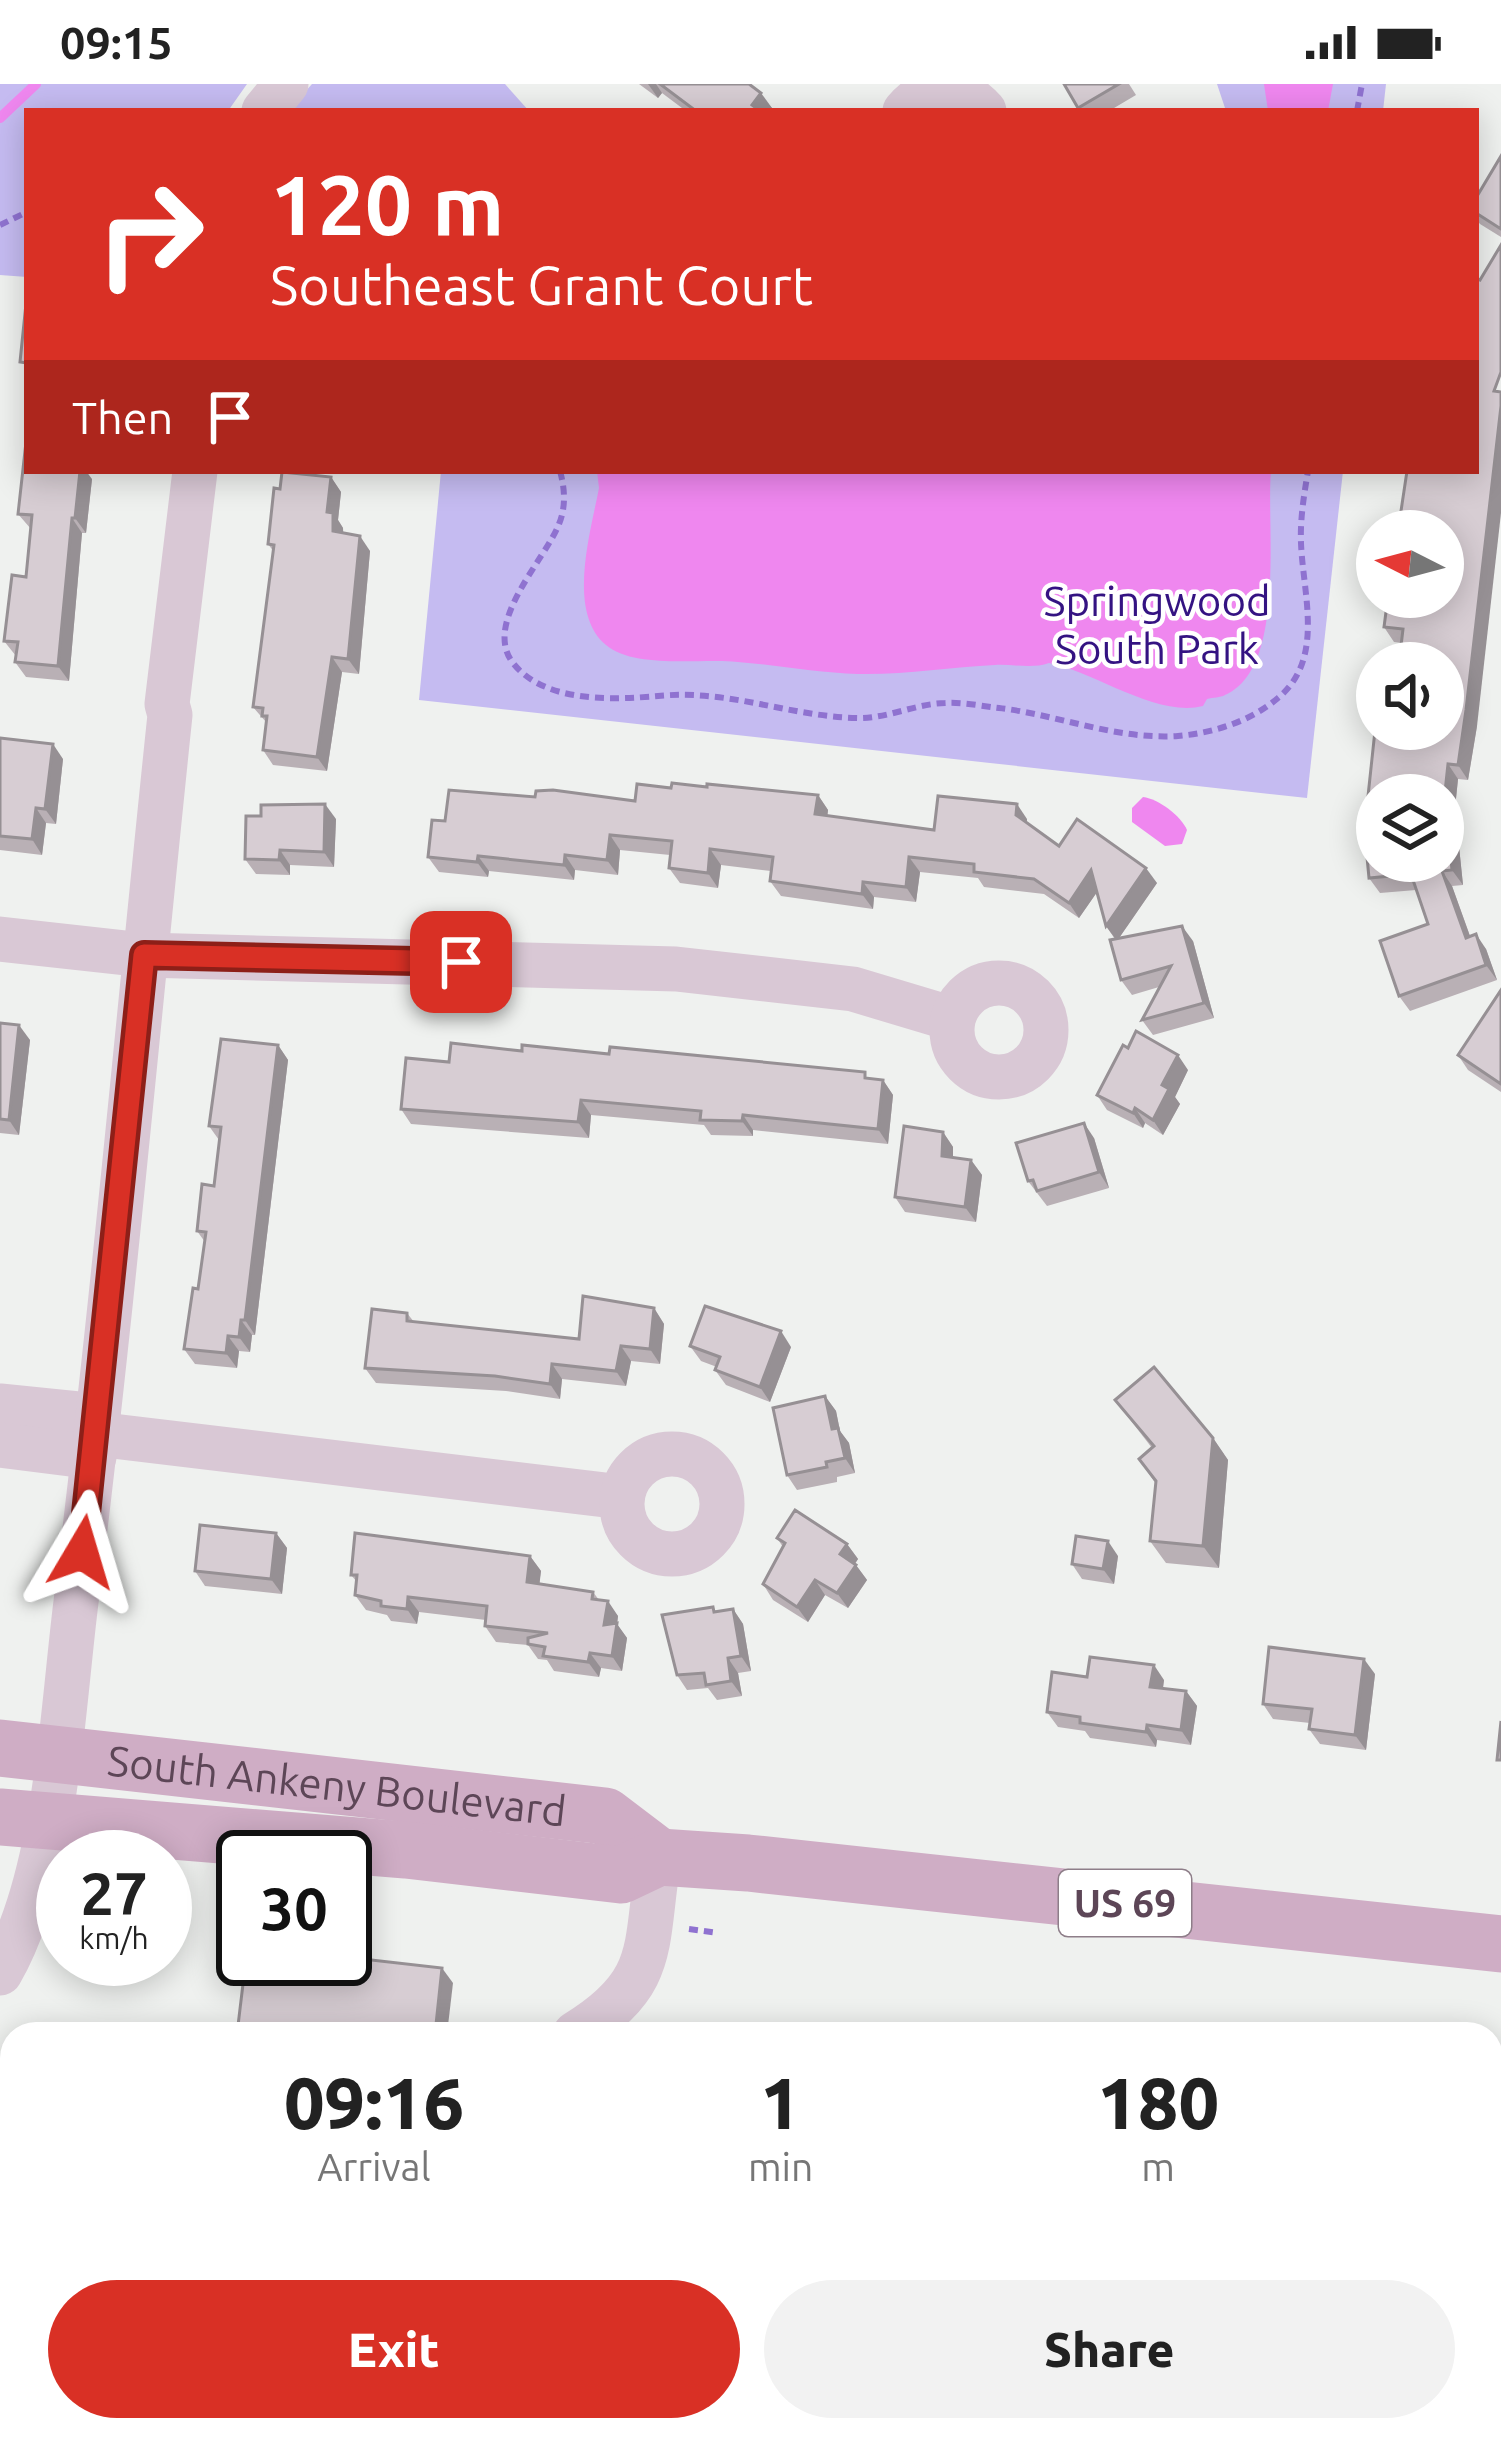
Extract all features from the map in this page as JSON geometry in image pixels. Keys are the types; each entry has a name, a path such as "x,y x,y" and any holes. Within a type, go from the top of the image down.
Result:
{"main road":[{"name":"South Ankeny Boulevard","path":"0,1748 605,1816 659,1857"},
{"name":"South Ankeny Boulevard","path":"24,1820 406,1850 621,1875 659,1857 748,1863 1501,1944"}],"street":[{"path":"266,108 286,84"},
{"path":"897,100 946,89 973,99 981,108"},
{"path":"0,1973 20,1938 41,1861 24,1820 56,1755 96,1436 170,715 167,704 195,474"},
{"path":"0,939 144,955 676,969 854,989 953,1019"},
{"path":"0,1406 96,1436 622,1497"},
{"path":"0,1445 96,1436"},
{"path":"595,2022 632,1989 646,1959 659,1857"}],"path":[{"path":"561,474 565,488 559,525 519,592 504,638 509,659 524,675 547,688 611,698 687,693 736,697 816,715 858,718 944,703 1163,736 1209,731 1241,720 1277,699 1301,668 1308,638 1301,541 1308,474"}],"green space":[{"path":"0,84 247,84 230,108 24,108 24,277 0,275"},
{"path":"312,84 505,84 526,108 291,108"},
{"path":"1217,84 1386,84 1383,108 1225,108"},
{"name":"Springwood South Park","path":"441,474 1343,474 1307,798 419,700"}],"shaded area":[{"path":"1264,84 1333,84 1329,108 1268,108"},
{"path":"597,474 1271,474 1265,627 1258,657 1245,680 1225,695 1207,699 1203,706 1185,708 1146,700 1049,663 858,674 631,657 606,645 587,613 584,570"},
{"path":"1143,797 1180,819 1187,830 1182,844 1165,846 1132,822 1132,808"}],"building":[{"path":"660,84 749,84 761,93 752,105 756,108 692,108"},
{"path":"1064,84 1119,84 1078,108"},
{"path":"1501,156 1501,229 1479,215 1479,193"},
{"path":"1501,245 1501,372 1494,391 1501,392 1501,406 1464,724 1464,642 1401,642 1403,629 1384,627 1385,618 1464,618 1464,510 1401,510 1407,474 1479,474 1479,280"},
{"path":"24,460 24,474 80,474 58,666 15,662 18,642 4,641 12,575 26,577 32,515 18,514"},
{"path":"282,474 331,477 327,512 333,513 333,531 360,536 348,659 332,657 317,757 263,750 267,716 262,716 263,708 253,707 274,545 268,544 274,488 280,489"},
{"path":"0,738 53,744 45,809 36,808 32,839 0,836"},
{"path":"1373,750 1460,750 1458,765 1448,764 1447,774 1370,774"},
{"path":"672,783 818,795 815,814 934,830 938,796 1017,804 1016,815 1059,846 1077,819 1146,868 1106,926 1091,870 1069,903 1034,879 974,872 974,864 909,857 906,887 863,882 862,894 770,881 773,857 710,849 708,873 669,868 672,841 610,835 607,860 565,855 564,865 478,856 477,862 428,857 432,820 445,821 449,790 535,797 536,791 553,790 635,801 637,784 671,788"},
{"path":"325,804 324,852 280,850 279,860 245,859 246,816 261,816 261,805"},
{"path":"1414,882 1446,882 1466,938 1476,934 1486,965 1399,996 1380,941 1428,924"},
{"path":"1182,926 1204,1003 1142,1020 1171,966 1121,980 1110,940"},
{"path":"1501,990 1501,1084 1458,1055"},
{"path":"0,1023 19,1025 9,1120 0,1119"},
{"path":"1136,1031 1178,1055 1162,1085 1169,1089 1153,1120 1135,1108 1133,1113 1097,1095 1123,1045 1128,1048"},
{"path":"221,1039 278,1045 245,1320 241,1320 239,1337 228,1336 226,1353 184,1349 206,1232 197,1231 202,1184 214,1186 221,1127 209,1126"},
{"path":"451,1043 609,1054 610,1047 865,1072 865,1078 883,1080 878,1129 743,1115 742,1121 700,1120 701,1111 581,1100 578,1122 401,1109 406,1058 449,1062"},
{"path":"1084,1123 1099,1172 1037,1191 1033,1180 1028,1181 1016,1143"},
{"path":"904,1126 943,1132 942,1156 971,1160 965,1207 895,1197"},
{"path":"583,1296 654,1308 650,1349 621,1346 616,1371 552,1364 550,1384 365,1368 372,1309 407,1313 407,1321 579,1339"},
{"path":"705,1306 781,1331 760,1387 715,1370 720,1357 690,1346"},
{"path":"1154,1367 1213,1438 1203,1546 1150,1541 1156,1481 1139,1459 1154,1446 1115,1400"},
{"path":"825,1396 845,1458 787,1475 773,1408"},
{"path":"795,1510 847,1544 840,1554 856,1565 837,1593 815,1580 797,1607 763,1584 785,1543 777,1538"},
{"path":"200,1525 276,1533 271,1579 195,1571"},
{"path":"355,1533 530,1556 527,1582 593,1592 592,1599 608,1601 604,1625 617,1623 612,1656 590,1653 588,1662 543,1656 545,1647 528,1644 528,1638 548,1633 485,1626 487,1606 408,1597 407,1609 381,1606 381,1601 355,1595 357,1575 351,1575"},
{"path":"1076,1536 1108,1541 1103,1569 1072,1564"},
{"path":"713,1607 714,1612 733,1609 741,1656 728,1658 731,1681 706,1685 704,1673 677,1675 662,1615"},
{"path":"1269,1647 1364,1659 1355,1735 1309,1729 1312,1709 1263,1704"},
{"path":"1090,1657 1154,1665 1150,1687 1186,1691 1181,1730 1147,1725 1146,1732 1080,1723 1080,1717 1047,1712 1052,1672 1087,1677"},
{"path":"372,1960 442,1968 436,2022 238,2022 243,1986 372,1986"}],"waterway":[{"path":"0,118 36,84"}],"route":[{"path":"82,1552 144,955 461,962"}]}
